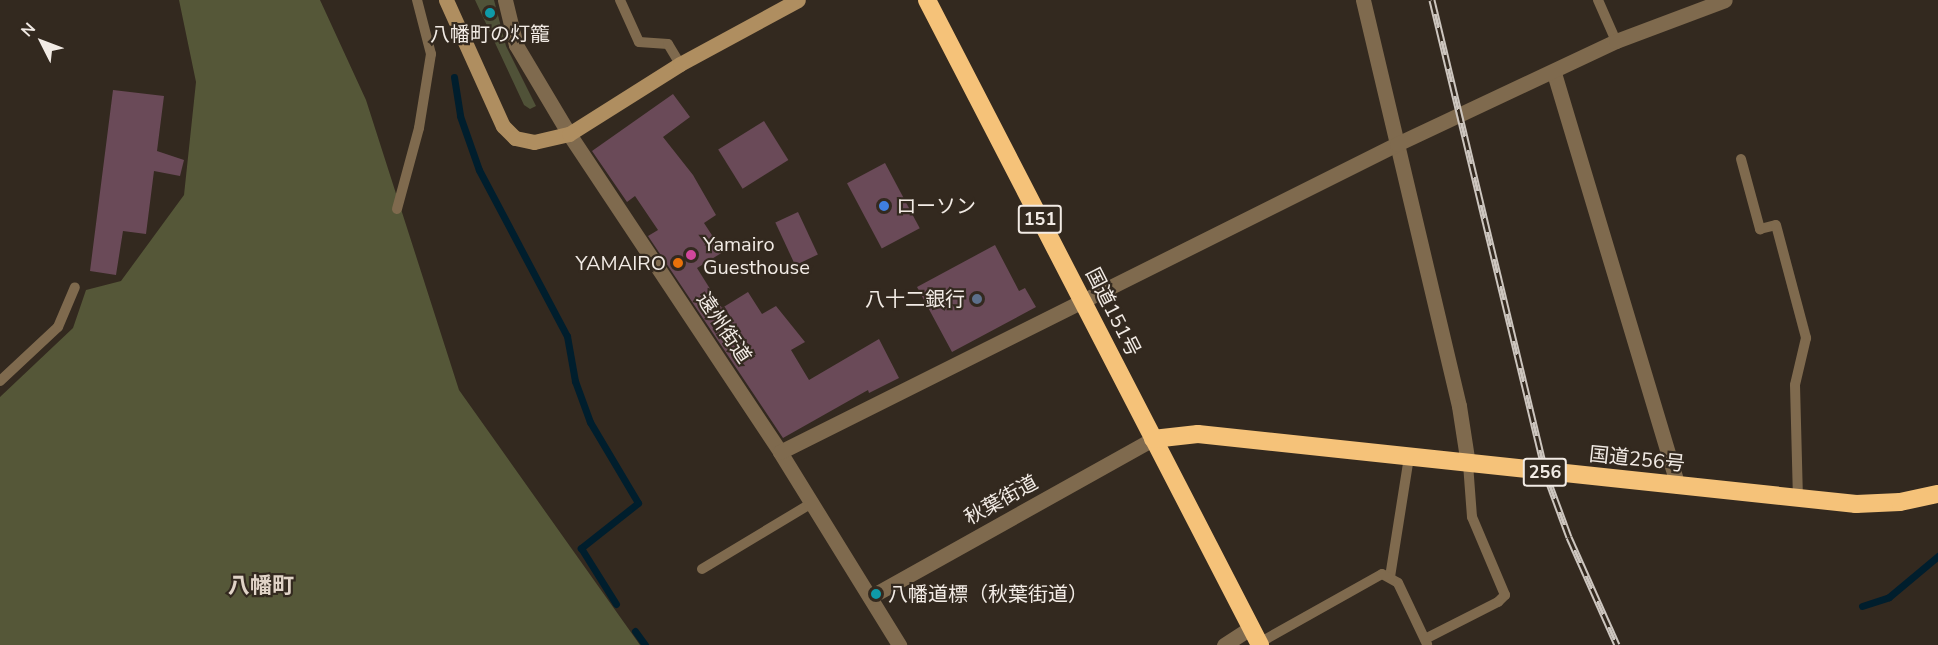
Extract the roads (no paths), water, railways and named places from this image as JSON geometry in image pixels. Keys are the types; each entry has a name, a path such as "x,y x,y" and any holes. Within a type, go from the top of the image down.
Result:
{"highway":[{"name":"国道151号","path":"927,0 1257,638"},
{"name":"国道256号","path":"1153,439 1198,434 1856,504 1900,502 1938,494"}],"street":[{"path":"446,0 503,126 515,138 534,142 569,134 680,64 798,0"},
{"name":"遠州街道","path":"505,0 516,45 569,134 780,452 899,645"},
{"path":"1364,0 1460,406 1468,464"},
{"path":"780,452 1398,144 1554,73 1616,41 1725,0"},
{"path":"1554,73 1678,486"},
{"name":"秋葉街道","path":"870,597 1153,439"},
{"path":"1224,645 1257,638"}],"lane":[{"path":"397,209 419,128 431,60 417,0"},
{"path":"620,0 639,42 668,44 680,64"},
{"path":"1598,0 1616,41"},
{"path":"1741,159 1760,229 1776,225 1806,338 1795,386 1798,498"},
{"path":"0,381 58,327 75,287"},
{"path":"1390,577 1410,457"},
{"path":"1257,638 1374,576 1390,577 1398,583 1426,642 1498,602 1504,594 1472,517 1468,464"},
{"path":"702,569 812,503"}],"waterway":[{"path":"454,77 460,116 479,170 567,336 575,381 590,422 638,503 581,548 616,604"},
{"path":"1862,606 1889,597 1938,556"},
{"path":"635,631 645,645"}],"railway":[{"path":"1432,0 1545,472 1569,537 1617,645"}],"place":[{"name":"八幡町の灯籠","path":"490,13"},
{"name":"ローソン","path":"884,206"},
{"name":"Yamairo Guesthouse","path":"691,255"},
{"name":"YAMAIRO","path":"678,263"},
{"name":"八十二銀行","path":"977,299"},
{"name":"八幡道標（秋葉街道）","path":"876,594"}],"district":[{"name":"八幡町","path":"261,587"}]}
